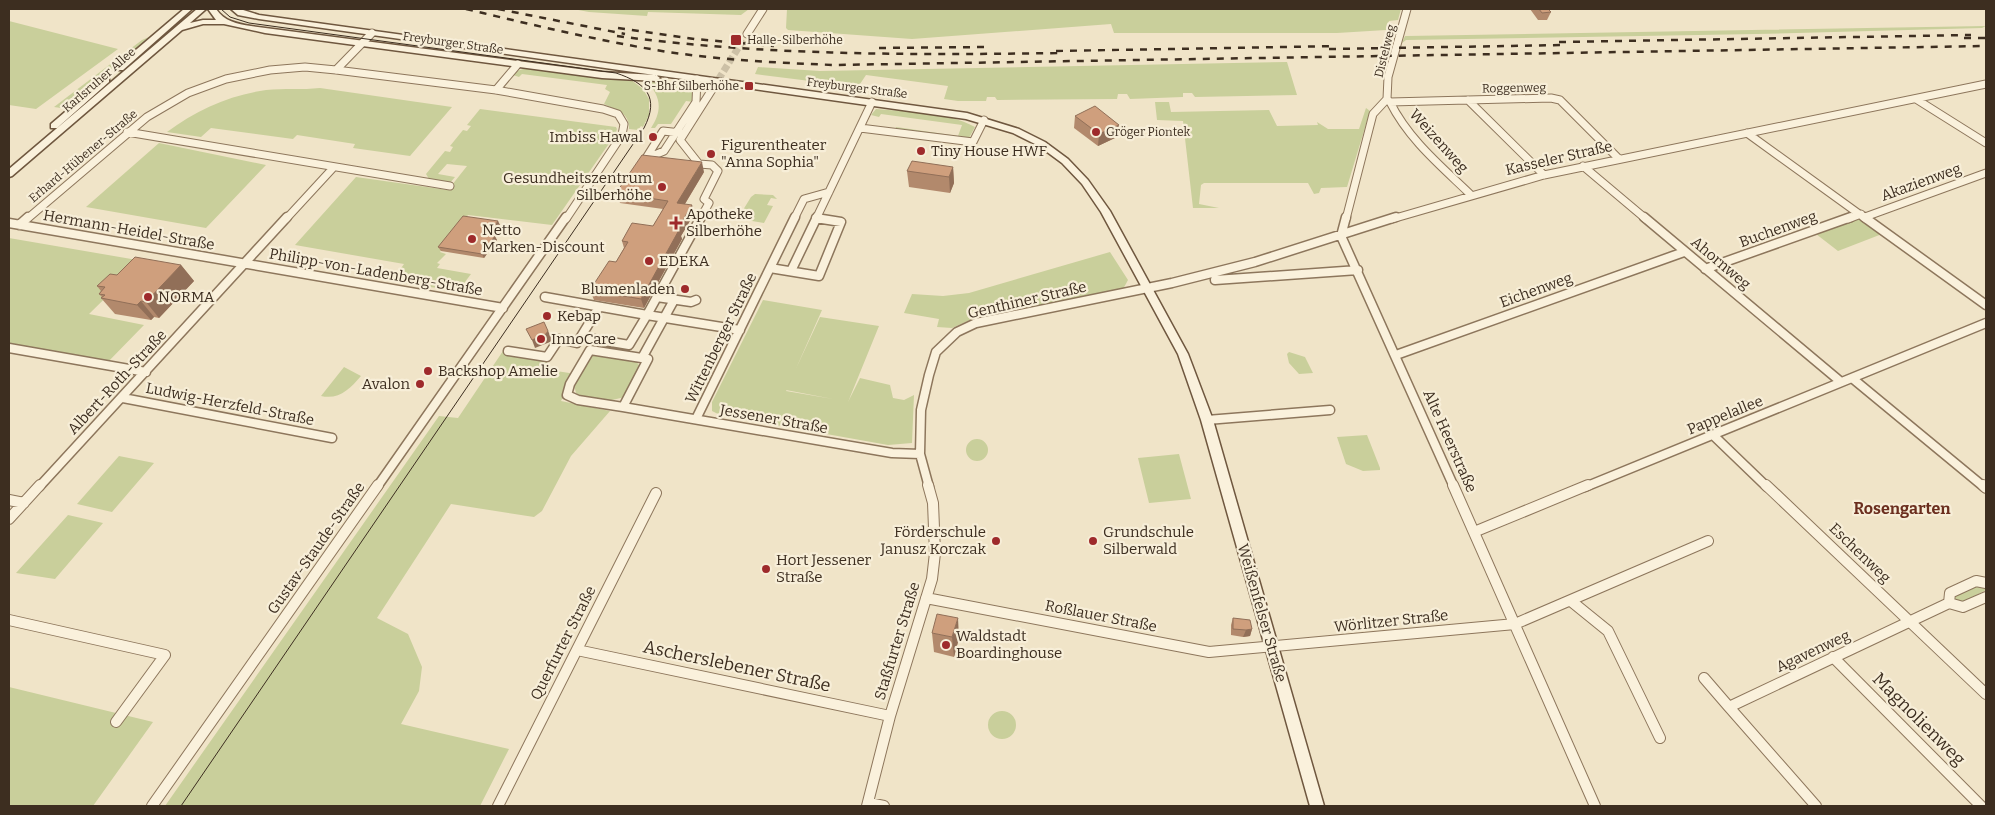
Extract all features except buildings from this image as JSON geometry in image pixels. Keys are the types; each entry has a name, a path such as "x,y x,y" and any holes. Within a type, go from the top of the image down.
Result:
{"street":[{"name":"Karlsruher Allee","path":"11,173 24,156 69,111 188,9"},
{"name":"Karlsruher Allee","path":"11,173 202,9"},
{"name":"Freyburger Straße","path":"212,9 217,16 226,22 265,31 602,75 697,79"},
{"name":"Freyburger Straße","path":"235,9 260,18 938,111 984,120 1036,141 1073,169 1105,211 1146,288"},
{"path":"747,34 763,9"},
{"name":"Distelweg","path":"1389,100 1388,77 1407,9"},
{"path":"171,35 198,23 226,22"},
{"path":"336,70 372,33"},
{"path":"496,90 518,64"},
{"name":"Erhard-Hübener-Straße","path":"19,225 127,132 167,104 226,79 270,70 305,67 496,90"},
{"path":"581,337 629,345 709,203 704,199 718,172 712,165 699,164 680,140 679,133 681,125 696,102 697,79"},
{"name":"Kasseler Straße","path":"1146,288 1255,262 1471,195 1544,175 1986,84"},
{"path":"679,133 707,100 712,88"},
{"name":"Gustav-Staude-Straße","path":"152,806 573,209 622,135 625,127 623,119 616,112 496,90"},
{"name":"Roggenweg","path":"1389,100 1551,98 1560,100 1619,159"},
{"path":"1916,99 1986,143"},
{"path":"1341,236 1373,114 1389,100"},
{"name":"Weizenweg","path":"1389,100 1415,140 1471,195"},
{"path":"1468,100 1544,175"},
{"path":"791,271 872,102"},
{"path":"860,128 972,142 984,120"},
{"path":"127,132 333,168 450,186"},
{"name":"Buchenweg","path":"1746,133 1863,215 1986,305"},
{"name":"Ahornweg","path":"1583,166 1841,382"},
{"name":"Albert-Roth-Straße","path":"9,519 123,398 244,263 333,168"},
{"name":"Akazienweg","path":"1863,215 1986,173"},
{"name":"Wittenberger Straße","path":"696,419 804,199 829,192"},
{"name":"Buchenweg","path":"1705,270 1863,215"},
{"name":"Wittenberger Straße","path":"770,268 819,276 841,222 816,218"},
{"name":"Hermann-Heidel-Straße","path":"9,223 244,263"},
{"name":"Alte Heerstraße","path":"1341,236 1396,354 1595,806"},
{"name":"Eichenweg","path":"1396,354 1684,252"},
{"name":"Philipp-von-Ladenberg-Straße","path":"244,263 503,308"},
{"path":"1215,280 1358,270"},
{"name":"Weißenfelser Straße","path":"1146,288 1183,354 1207,420 1317,806"},
{"name":"Genthiner Straße","path":"920,454 921,410 929,375 936,352 957,332 976,323 1146,288"},
{"path":"545,297 740,330"},
{"path":"655,300 673,305 696,300"},
{"path":"623,407 648,359 642,358 673,305"},
{"path":"508,351 547,357 559,339 577,342 599,306"},
{"name":"Pappelallee","path":"1474,532 1986,323"},
{"path":"9,348 146,372"},
{"name":"Jessener Straße","path":"642,358 590,350 570,384 567,396 578,400 892,453 920,454"},
{"path":"1852,378 1986,488"},
{"name":"Ludwig-Herzfeld-Straße","path":"123,398 332,438"},
{"path":"1207,420 1330,410"},
{"name":"Eschenweg","path":"1713,434 1986,694"},
{"name":"Staßfurter Straße","path":"868,804 890,716 932,579 935,553 933,503 920,454"},
{"name":"Querfurter Straße","path":"498,806 656,493"},
{"path":"9,500 24,503"},
{"path":"1514,624 1708,542"},
{"path":"1950,603 1950,593 1976,581 1986,583"},
{"path":"1910,622 1950,603 1963,607 1986,597"},
{"name":"Roßlauer Straße","path":"926,598 1209,652 1271,648"},
{"path":"1571,601 1608,631 1660,738"},
{"path":"9,620 166,655 116,722"},
{"name":"Agavenweg","path":"1729,708 1910,622"},
{"name":"Wörlitzer Straße","path":"1271,648 1514,624"},
{"name":"Ascherslebener Straße","path":"577,650 890,716"},
{"name":"Magnolienweg","path":"1833,657 1981,806"},
{"path":"1704,678 1816,806"},
{"path":"868,804 884,806"}],"green space":[{"path":"573,9 749,9 741,15 648,12 647,16"},
{"path":"787,9 1401,9 1398,20 1389,21 1386,30 1337,33 1114,33 1111,24 912,39 788,30 786,28"},
{"path":"183,16 189,17 79,111 76,111"},
{"path":"9,21 118,49 36,109 9,105"},
{"path":"1986,26 1982,28 1757,34 1406,40 1402,43 1405,36"},
{"path":"149,37 68,109 54,107 142,40"},
{"path":"1287,62 1297,95 1195,97 1192,93 1183,93 1183,97 1130,99 1127,94 1118,94 1117,99 997,100 995,97 987,97 986,101 958,101 944,99 948,86 866,75 858,87 755,74 758,67 820,71"},
{"path":"526,68 630,79 643,89 649,99 649,115 643,127 641,126 638,130 629,129 629,123 624,115 604,104 610,92 605,89 607,85 522,74 519,77 513,75 517,71"},
{"path":"645,80 694,83 693,102 686,101 671,124 658,124 655,128 651,128 659,109 657,97"},
{"path":"320,88 452,107 410,156 353,148 355,144 297,135 293,139 211,128 201,137 167,132 202,110 239,96 266,90"},
{"path":"1155,102 1169,102 1171,112 1269,110 1277,126 1318,125 1317,122 1328,129 1359,129 1366,108 1370,111 1347,187 1321,188 1319,193 1314,194 1308,183 1204,183 1201,185 1199,204 1219,208 1193,208 1183,121 1157,120"},
{"path":"480,109 616,127 617,129 615,135 552,225 468,215 440,252 446,254 437,263 440,264 437,268 471,274 459,290 392,281 404,264 295,245 356,177 448,190 467,166 447,164 438,174 455,177 449,184 429,179 426,174 445,151 450,152 453,147 450,146 463,130 467,131 471,126 467,125"},
{"path":"876,109 939,115 975,127 969,138 895,131 896,127 958,136 962,125 881,114 879,117 871,115"},
{"path":"159,143 266,165 206,228 86,207"},
{"path":"755,194 773,195 777,199 771,198 767,205 773,206 764,223 734,218 732,215 743,210"},
{"path":"1861,218 1882,234 1838,251 1816,234"},
{"path":"9,238 143,261 89,314 144,325 105,365 9,344"},
{"path":"1110,252 1128,280 1122,291 972,319 952,328 937,327 939,319 904,313 912,294 943,296 969,293"},
{"path":"763,300 822,310 796,369 820,317 879,326 848,402 860,378 890,385 893,398 904,400 914,395 912,443 888,445 720,415 712,411 712,402","holes":["786,390 833,399 786,391"]},
{"path":"505,348 552,354 543,369 576,374 561,401 610,411 571,456 542,511 534,517 451,504 377,618 408,634 422,667 419,691 401,724 509,749 480,806 165,806 439,416 458,418"},
{"path":"1289,352 1305,357 1313,373 1299,374 1289,363 1287,354"},
{"path":"596,354 635,359 640,367 627,396 614,400 600,401 587,399 576,393 574,385 590,357"},
{"path":"344,367 361,376 353,385 339,395 321,396"},
{"path":"1367,435 1380,470 1363,471 1346,464 1337,437"},
{"path":"977,439 985,442 988,450 985,458 977,461 969,458 966,450 969,442"},
{"path":"1179,454 1191,499 1149,503 1138,458"},
{"path":"119,456 154,463 112,512 77,504"},
{"path":"68,515 103,523 55,579 16,573"},
{"path":"1980,585 1986,588 1986,590 1961,603 1954,598 1955,596"},
{"path":"9,687 153,722 93,806 9,806"},
{"path":"1002,711 1012,715 1016,725 1012,735 1002,739 992,735 988,725 992,715"}],"tunnel":[{"path":"713,88 747,34"}],"tram line":[{"path":"181,806 644,128 651,108 650,100 642,87 635,81 616,73 249,23 230,17 221,9"}],"railway":[{"path":"466,9 592,38 668,52 751,61 835,65 1986,46"},
{"path":"498,9 625,34"},
{"path":"618,28 695,39 774,46"},
{"path":"1559,42 1971,35"},
{"path":"617,36 673,43 785,51 896,54 1064,53"},
{"path":"1964,38 1986,38"},
{"path":"1329,49 1566,45"},
{"path":"1056,51 1336,46"},
{"path":"879,48 986,47"}],"place":[{"name":"Halle-Silberhöhe","path":"736,40"},
{"name":"S-Bhf Silberhöhe","path":"749,86"},
{"name":"Gröger Piontek","path":"1096,132"},
{"name":"Imbiss Hawal","path":"653,137"},
{"name":"Tiny House HWF","path":"921,151"},
{"name":"Figurentheater \"Anna Sophia\"","path":"711,154"},
{"name":"Gesundheitszentrum Silberhöhe","path":"662,187"},
{"name":"Apotheke Silberhöhe","path":"676,223"},
{"name":"Netto Marken-Discount","path":"472,239"},
{"name":"EDEKA","path":"649,261"},
{"name":"Blumenladen","path":"685,289"},
{"name":"NORMA","path":"148,297"},
{"name":"Kebap","path":"547,316"},
{"name":"InnoCare","path":"541,339"},
{"name":"Backshop Amelie","path":"428,371"},
{"name":"Avalon","path":"420,384"},
{"name":"Förderschule Janusz Korczak","path":"996,541"},
{"name":"Grundschule Silberwald","path":"1093,541"},
{"name":"Hort Jessener Straße","path":"766,569"},
{"name":"Waldstadt Boardinghouse","path":"946,645"}],"district":[{"name":"Rosengarten","path":"1902,508"}]}
